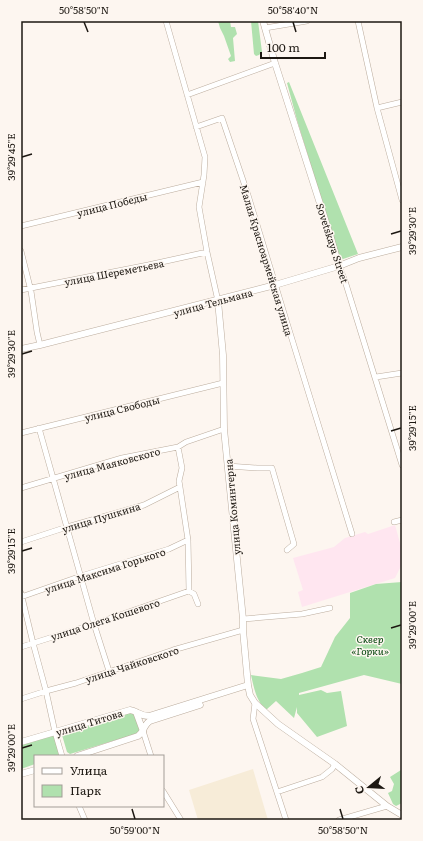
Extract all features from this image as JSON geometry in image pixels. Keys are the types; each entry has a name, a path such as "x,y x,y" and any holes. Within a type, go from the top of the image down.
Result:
{"street":[{"path":"166,21 196,126"},
{"name":"Sovetskaya Street","path":"263,21 339,266 376,377 402,465"},
{"path":"265,28 307,21"},
{"path":"358,21 376,108 402,200"},
{"path":"187,95 275,63"},
{"path":"376,108 402,102"},
{"name":"Малая Красноармейская улица","path":"196,126 222,118 248,195 352,534"},
{"name":"улица Коминтерна","path":"196,126 205,158 199,207 218,301 223,355 224,429 243,618 248,687 250,695 255,703 278,724 335,764 401,816"},
{"name":"улица Победы","path":"21,226 203,182"},
{"name":"улица Тельмана","path":"21,349 218,301 339,266 359,258 402,247"},
{"path":"21,251 30,289 40,345"},
{"name":"улица Шереметьева","path":"21,290 207,252"},
{"path":"376,377 402,373"},
{"name":"улица Свободы","path":"21,433 223,383"},
{"path":"39,428 94,624 109,671"},
{"name":"улица Маяковского","path":"21,488 122,458 178,447 186,442 224,429"},
{"path":"178,447 182,468 179,482 188,540 189,591 194,594 198,604"},
{"path":"228,466 272,468 294,544 287,550"},
{"name":"улица Пушкина","path":"21,542 144,505 180,487"},
{"path":"394,522 402,520"},
{"name":"улица Максима Горького","path":"21,595 169,549 188,540"},
{"name":"улица Олега Кошевого","path":"21,647 94,624 189,591"},
{"path":"21,595 62,755"},
{"path":"243,618 302,614 330,608"},
{"name":"улица Чайковского","path":"21,699 46,690 76,683 174,650 243,630"},
{"path":"80,755 140,734 150,721 248,687"},
{"name":"улица Титова","path":"21,742 130,710 144,716 149,716 248,687"},
{"path":"255,703 254,719 286,820"},
{"path":"136,712 140,734 145,739 151,755"},
{"path":"277,792 322,777 332,769 335,764"},
{"path":"21,774 34,770"},
{"path":"164,793 181,820"},
{"path":"339,820 387,806"},
{"path":"80,807 85,820"}],"shaded area":[{"path":"395,525 402,550 402,564 395,578 302,607 298,592 303,590 293,558 334,547 345,538 365,532 368,534"},
{"path":"253,769 268,820 198,820 189,790"}],"green space":[{"path":"218,21 230,21 231,27 235,27 237,34 233,38 235,61 230,62 228,59 231,56"},
{"path":"251,21 258,21 262,52 256,56 254,54"},
{"path":"289,82 358,254 340,260 297,120 287,83"},
{"name":"Сквер «Горки»","path":"402,582 402,684 364,675 299,693 299,695 321,690 327,693 341,691 347,726 317,737 297,713 297,707 294,718 276,701 266,710 254,689 251,675 281,679 321,667 335,637 350,618 350,593 376,584"},
{"path":"133,712 141,729 139,733 70,754 67,752 62,735 64,731"},
{"path":"54,735 60,755 34,755 34,764 21,769 21,743"},
{"path":"401,770 402,803 396,806 393,804 388,793 392,791 394,784 390,777"}]}
